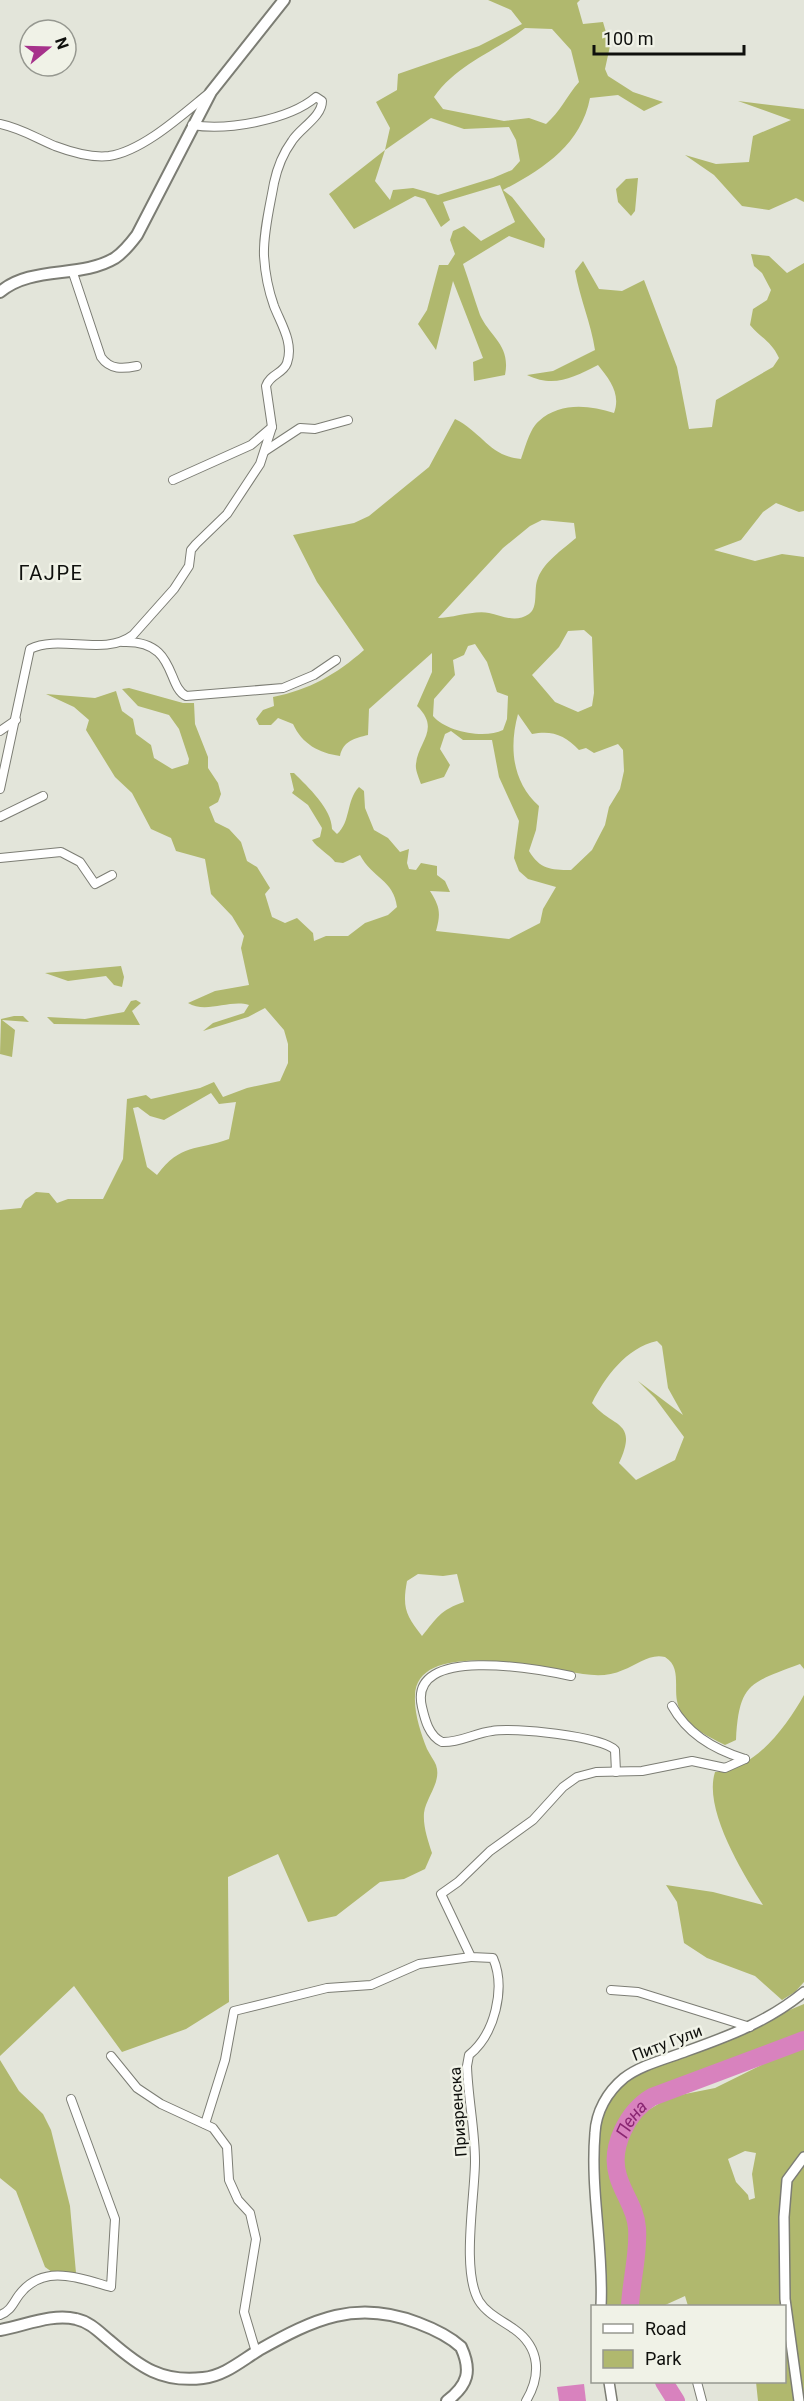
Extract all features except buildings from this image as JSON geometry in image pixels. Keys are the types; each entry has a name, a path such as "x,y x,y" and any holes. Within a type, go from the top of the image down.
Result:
{"main road":[{"path":"0,292 26,278 72,270 114,259 137,235 210,92 284,0"},
{"path":"0,2330 56,2318 77,2319 93,2327 153,2373 182,2380 213,2377 294,2331 335,2314 369,2312 405,2318 436,2331 461,2347 467,2359 466,2381 447,2401"}],"street":[{"path":"0,124 16,127 56,146 95,156 108,156 129,149 158,132 210,92"},
{"path":"122,642 133,635 174,589 189,566 191,550 227,513 260,464 265,451 272,426 266,386 268,380 284,369 288,350 283,322 275,308 264,257 266,231 275,181 286,151 293,139 318,112 322,101 316,97 300,109 261,120 221,126 192,125"},
{"path":"72,270 101,357 106,364 114,367 137,366"},
{"path":"265,451 300,428 315,429 348,420"},
{"path":"173,480 251,445 272,426"},
{"path":"0,789 30,649 49,645 140,643 164,656 180,691 186,696 283,688 314,675 336,660"},
{"path":"0,731 16,720"},
{"path":"0,817 43,796"},
{"path":"0,858 57,851 80,862 95,884 112,875"},
{"path":"571,1676 531,1669 455,1667 428,1677 422,1685 420,1696 429,1729 442,1742 502,1729 599,1742 615,1750 615,1772"},
{"path":"206,2124 225,2060 234,2011 327,1988 371,1984 419,1964 471,1957 441,1894 490,1851 533,1820 563,1787 577,1777 642,1771 696,1761 725,1768 745,1759 728,1753 696,1735 672,1706"},
{"name":"Призренска","path":"471,1957 493,1958 499,1973 492,2023 482,2045 469,2055 467,2066 475,2161 470,2216 473,2283 478,2300 485,2309 518,2331 530,2347 538,2364 535,2386 526,2401"},
{"path":"611,1990 638,1992 750,2027"},
{"name":"Питу Гули","path":"601,2305 603,2269 594,2143 596,2124 603,2103 616,2085 629,2074 750,2027 788,2005 804,1992"},
{"path":"111,2056 137,2088 161,2104 213,2128 227,2147 229,2180 253,2222 256,2239 244,2312 256,2352"},
{"path":"0,2315 9,2310 20,2294 36,2279 47,2276 63,2274 111,2288 115,2219 71,2099"},
{"path":"786,2305 784,2217 787,2180 804,2157"},
{"path":"786,2306 799,2401"},
{"path":"609,2383 612,2401"},
{"path":"697,2383 702,2401"}],"green space":[{"path":"488,0 580,0 577,3 583,24 603,22 610,46 605,69 608,76 633,92 663,102 644,111 618,95 590,98 578,129 558,154 532,174 503,190 512,197 545,239 544,248 509,236 463,264 480,315 502,349 506,365 505,375 474,381 473,362 483,358 453,281 436,350 418,324 427,310 439,265 448,265 455,254 450,240 453,231 464,226 481,241 515,222 500,185 443,202 450,220 441,227 425,199 415,196 354,229 329,194 385,150 390,128 376,102 397,90 398,74 479,46 522,24 511,10","holes":["525,28 552,29 571,50 579,82 546,124 529,118 504,121 443,109 434,97 443,86 465,67","431,118 464,129 509,127 516,140 520,161 512,170 493,178 438,195 413,188 393,190 390,200 375,181 385,150"]},
{"path":"738,101 804,109 804,202 796,198 769,210 742,206 714,175 685,155 716,164 749,162 753,136 791,120"},
{"path":"638,178 635,211 631,216 618,202 616,189 626,179"},
{"path":"751,254 769,256 787,273 804,263 804,511 799,512 776,503 763,512 741,540 714,550 755,561 782,554 804,557 804,1669 800,1664 769,1676 750,1688 740,1707 736,1740 725,1745 710,1738 689,1723 679,1709 675,1671 665,1657 649,1658 618,1672 603,1675 486,1661 459,1661 437,1667 421,1678 415,1696 420,1730 437,1771 424,1813 425,1828 432,1853 425,1869 404,1879 380,1882 336,1916 308,1922 278,1854 228,1877 229,2002 186,2029 122,2052 74,1986 0,2056 0,1210 21,1208 25,1200 36,1192 49,1193 57,1203 68,1199 103,1199 123,1159 127,1099 146,1095 151,1099 200,1088 214,1082 223,1097 247,1088 280,1081 288,1063 288,1044 284,1030 265,1008 248,1017 203,1031 213,1023 244,1013 249,1005 202,1007 188,1003 215,991 249,985 241,948 244,936 232,916 211,894 205,859 176,851 171,838 151,829 132,793 115,777 86,730 89,720 74,707 46,694 95,698 116,691 122,711 133,719 136,734 151,745 154,758 172,769 188,764 189,759 179,729 169,715 138,706 122,689 129,688 183,703 194,703 195,724 208,757 208,768 218,783 221,794 218,802 209,807 215,822 229,829 241,842 247,861 257,867 270,888 265,894 272,917 285,923 297,918 313,933 314,941 326,936 348,936 365,923 388,915 397,907 392,891 370,869 360,855 343,863 335,862 314,843 312,840 320,837 322,828 308,805 292,793 294,790 290,773 294,773 324,806 332,829 337,834 345,823 352,798 359,787 364,791 365,808 374,830 388,838 400,852 409,849 407,863 409,869 416,870 421,863 437,866 437,875 445,881 450,892 430,891 439,910 436,931 509,939 540,923 543,909 556,887 528,879 519,871 514,858 519,821 499,777 492,740 463,740 451,731 445,734 440,749 450,765 444,777 421,784 416,764 428,729 424,714 417,706 432,672 432,653 369,709 368,735 354,739 347,744 340,756 325,753 312,746 301,737 293,724 278,718 271,725 259,725 256,719 263,710 274,706 273,697 299,690 322,680 364,650 317,582 293,535 354,523 369,516 429,467 455,419 493,449 510,457 521,459 533,428 547,415 575,407 595,408 614,413 615,393 598,365 563,380 546,381 527,375 553,371 595,350 575,271 583,261 599,289 622,291 644,280 677,367 689,429 712,427 716,400 773,367 779,358 750,325 753,309 767,300 771,290 762,273 754,266","holes":["542,520 574,523 576,538 554,556 541,572 532,611 519,618 489,613 438,618 503,548 530,526","584,630 592,637 594,693 592,706 578,712 555,702 532,675 559,647 568,631","475,644 487,662 497,692 508,696 507,719 503,730 476,734 456,730 439,722 433,716 434,699 455,675 453,660 464,655 468,646","518,714 532,734 552,733 569,741 579,750 586,748 594,753 618,744 623,750 624,771 620,789 609,807 605,825 592,850 571,870 546,867 537,862 529,851 536,830 539,806 530,797 518,775 514,739","211,1093 219,1104 236,1102 229,1139 182,1153 157,1175 147,1167 133,1108 138,1107 150,1116 164,1120","657,1341 662,1346 668,1388 683,1415 638,1381 655,1398 684,1437 675,1460 636,1480 619,1463 626,1439 625,1432 592,1403 610,1374 636,1350","418,1574 443,1576 457,1574 464,1602 444,1612 422,1636 407,1611 407,1581"]},
{"path":"121,966 124,977 122,987 114,985 106,976 68,981 45,973"},
{"path":"136,1000 141,1003 132,1011 140,1025 54,1024 47,1017 85,1019 124,1012 131,1001"},
{"path":"23,1016 29,1022 2,1020 15,1030 12,1057 0,1054 1,1019"},
{"path":"804,1695 804,1982 795,1992 782,2000 755,1976 707,1958 684,1943 677,1902 666,1885 713,1892 763,1905 736,1859 720,1822 713,1787 715,1772 743,1764 768,1745"},
{"path":"804,2004 804,2040 652,2097 635,2111 628,2121 618,2142 616,2165 620,2183 634,2214 637,2228 630,2305 601,2305 596,2124 622,2080"},
{"path":"804,2044 804,2401 758,2401 756,2383 786,2383 786,2305 688,2305 685,2296 665,2305 638,2305 642,2222 624,2171 621,2149 627,2131 635,2118 670,2097 715,2088","holes":["745,2151 756,2153 752,2174 755,2198 749,2200 748,2195 736,2182 728,2159"]},
{"path":"0,2060 19,2091 43,2114 51,2130 70,2206 76,2273 52,2272 45,2267 16,2191 0,2178"}],"shaded area":[{"path":"584,2384 586,2401 559,2401 557,2387"}],"waterway":[{"name":"Пена","path":"630,2305 637,2228 634,2214 620,2183 616,2165 618,2142 628,2121 635,2111 652,2097 804,2040"},
{"name":"Пена","path":"665,2383 676,2401"}],"district":[{"name":"ГАЈРЕ","path":"51,573"}]}
